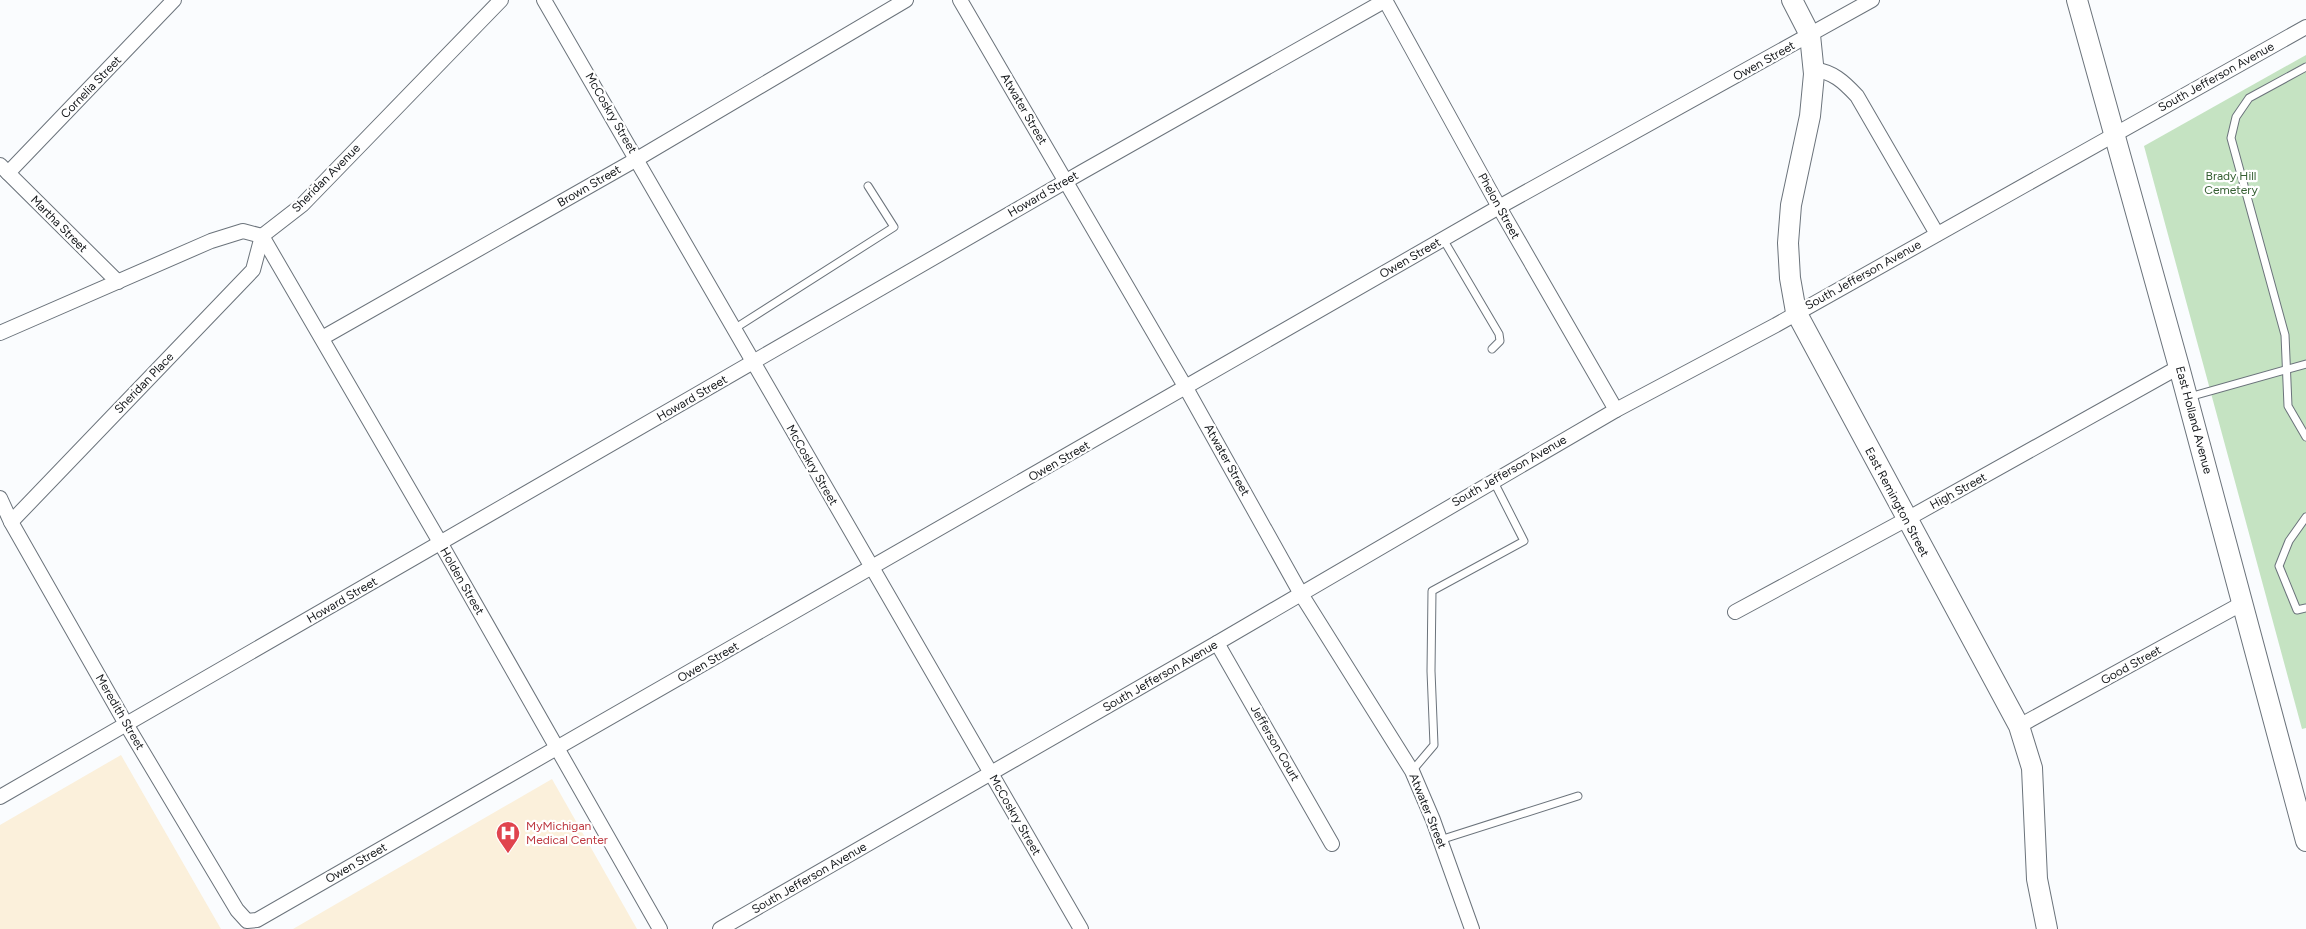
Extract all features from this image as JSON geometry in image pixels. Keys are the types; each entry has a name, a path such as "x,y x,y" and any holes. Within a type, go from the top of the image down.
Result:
{"main road":[{"name":"East Remington Street","path":"1792,0 1810,36 1813,69 1810,116 1791,206 1788,244 1790,278 1796,312 2019,726 2032,768 2037,880 2047,929"},
{"name":"East Holland Avenue","path":"2077,0 2179,367 2306,841"}],"street":[{"name":"Cornelia Street","path":"4,169 174,0"},
{"name":"Sheridan Avenue","path":"262,236 302,205 501,0"},
{"name":"McCoskry Street","path":"544,0 1081,929"},
{"name":"Brown Street","path":"322,338 637,159 906,0"},
{"name":"Atwater Street","path":"960,0 1186,388 1302,594 1412,771 1440,840 1472,929"},
{"name":"Howard Street","path":"0,797 441,544 1065,181 1385,0"},
{"name":"Phelon Street","path":"1385,0 1498,207 1616,410"},
{"name":"Owen Street","path":"245,925 257,920 558,748 1498,207 1872,0"},
{"name":"South Jefferson Avenue","path":"720,929 1302,594 1493,480 1616,410 1776,325 1796,312 2306,27"},
{"path":"1813,69 1828,71 1842,80 1857,96 1938,234"},
{"name":"Martha Street","path":"4,169 118,282"},
{"path":"0,333 211,241 243,231 262,236"},
{"name":"Holden Street","path":"262,236 441,544 660,929"},
{"name":"Sheridan Place","path":"11,522 253,270 262,236"},
{"name":"High Street","path":"1734,612 1907,520 2179,367"},
{"name":"Meredith Street","path":"0,498 11,522 126,724 245,925"},
{"name":"Good Street","path":"2019,726 2243,603"},
{"name":"Jefferson Court","path":"1217,643 1332,844"}],"lane":[{"path":"2306,67 2249,98 2236,117 2231,138 2285,335 2288,406 2306,437"},
{"path":"734,329 894,227 868,186"},
{"path":"1443,239 1499,334 1500,341 1492,349"},
{"path":"2187,398 2306,364"},
{"path":"1412,771 1434,745 1431,671 1432,591 1524,541 1493,480"},
{"path":"2306,517 2289,541 2279,566 2297,610 2306,608"},
{"path":"1440,840 1578,796"}],"shaded area":[{"path":"121,755 221,929 0,929 0,825"},
{"name":"MyMichigan Medical Center","path":"552,779 637,929 293,929"}],"green space":[{"name":"Brady Hill Cemetery","path":"2306,55 2306,728 2302,729 2144,146"}],"place":[{"name":"MyMichigan Medical Center","path":"508,854"}]}
